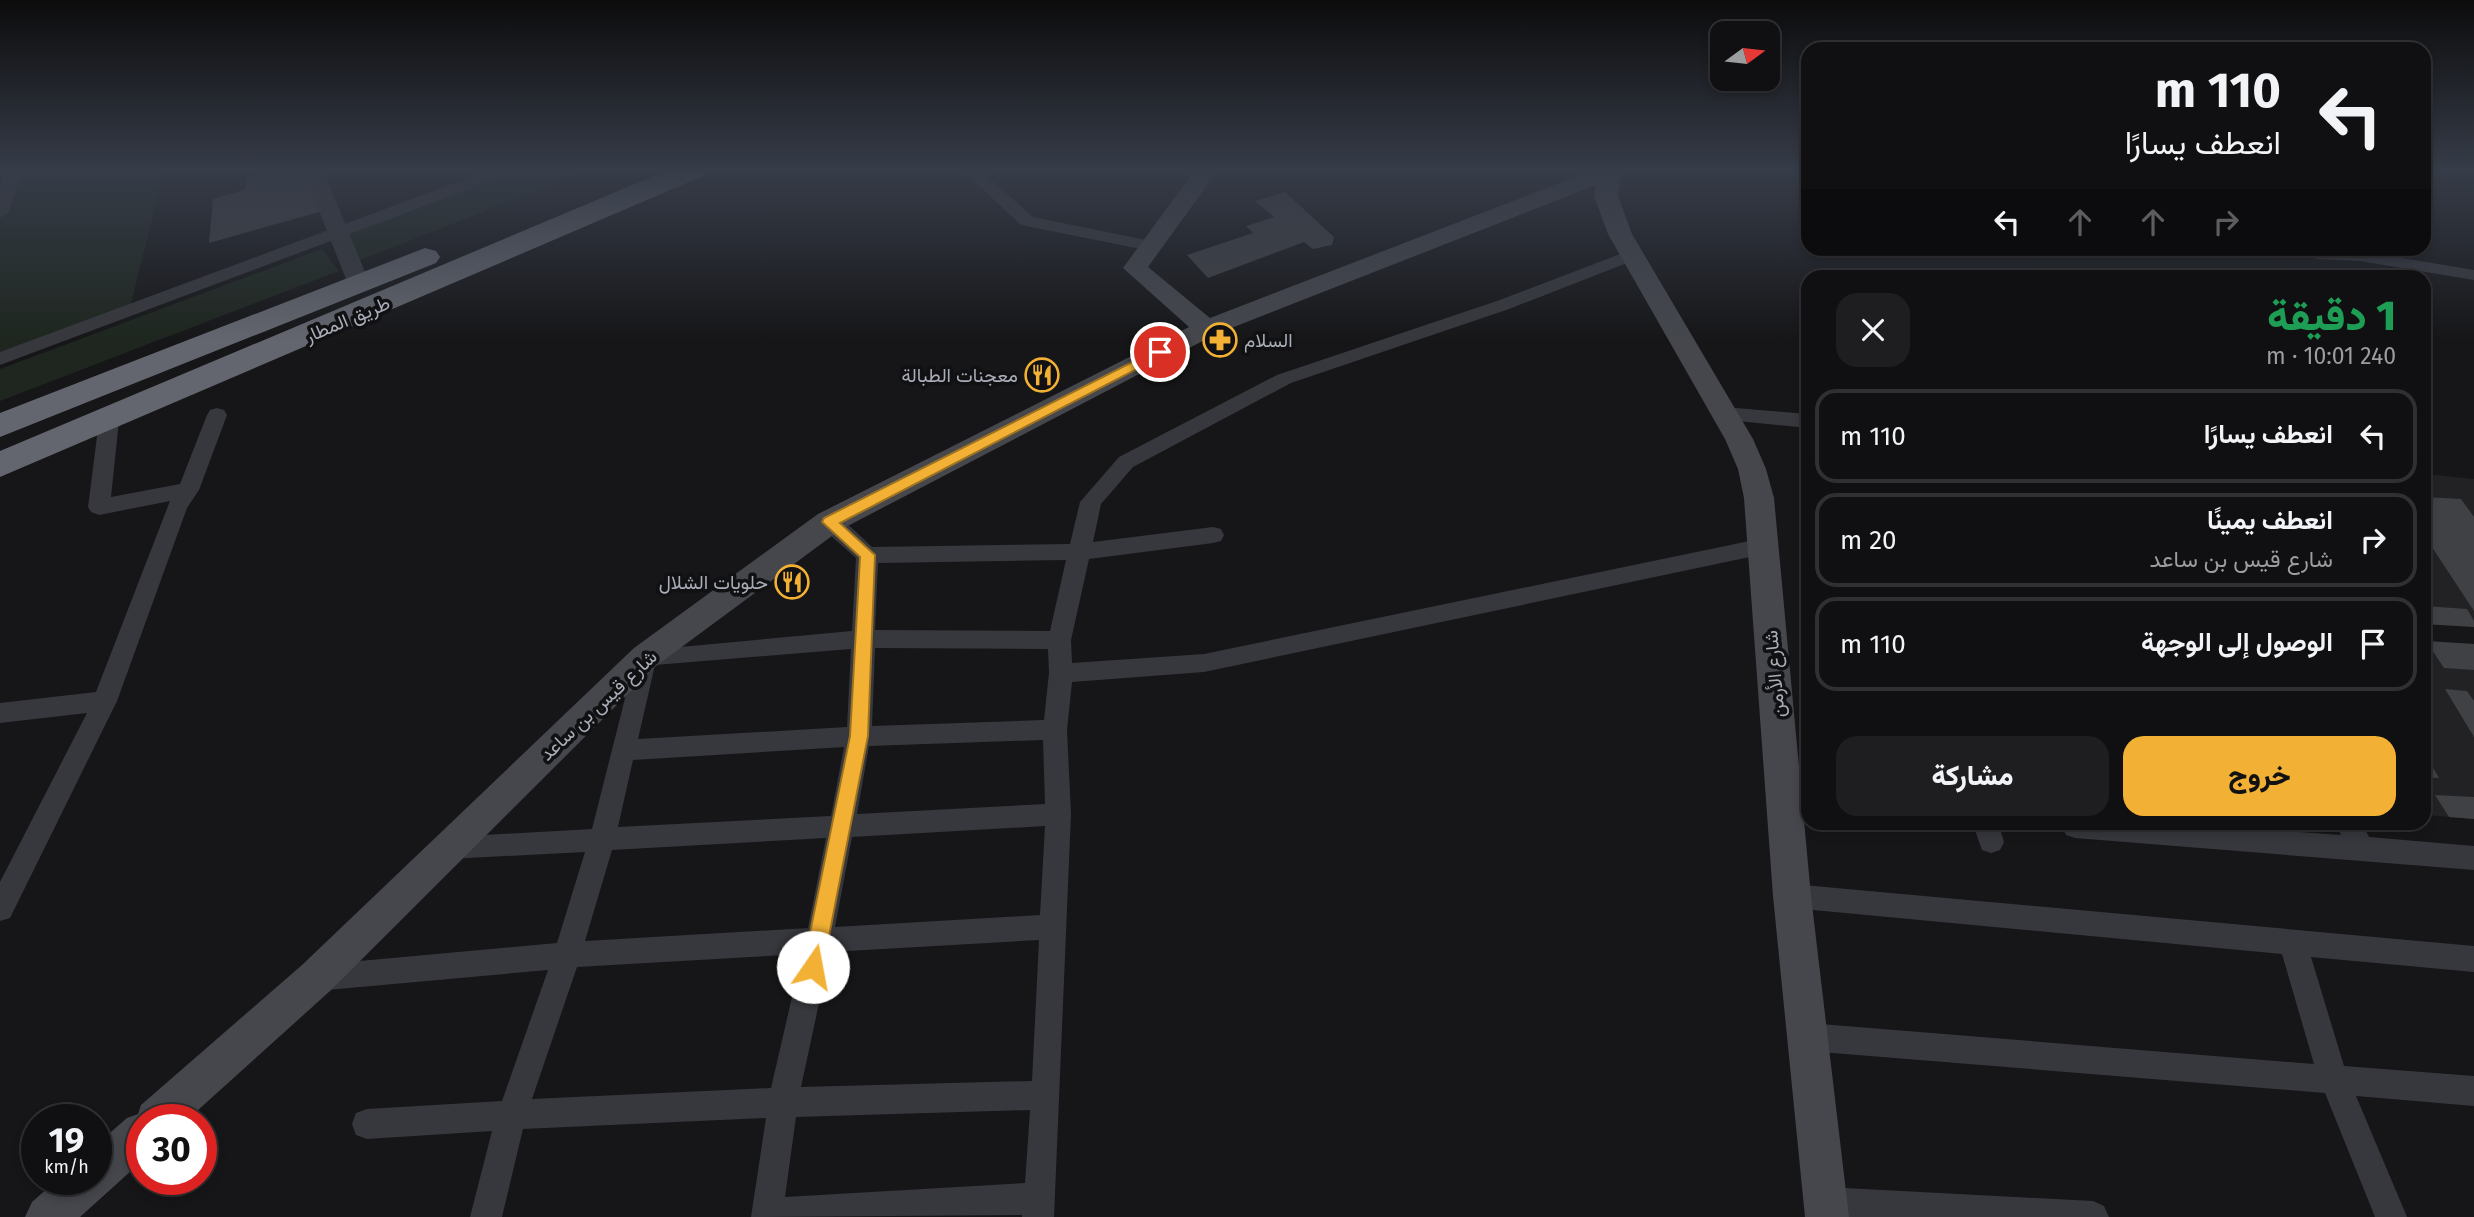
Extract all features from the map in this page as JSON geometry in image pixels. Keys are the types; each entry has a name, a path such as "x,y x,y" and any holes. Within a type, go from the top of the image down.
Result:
{"highway":[{"name":"طريق المطار","path":"0,426 499,227"},
{"name":"طريق المطار","path":"0,465 561,227"}],"main road":[{"path":"1165,227 1135,268 1207,328"},
{"name":"شارع قيس بن ساعد","path":"174,1104 316,978 645,657 829,522 1207,328 1470,227"},
{"name":"شارع الأرمن","path":"1619,227 1631,255 1724,414 1752,469 1759,498 1792,896 1827,1210"},
{"path":"112,1160 126,1147"},
{"path":"47,1217 72,1195"}],"street":[{"path":"335,227 359,284"},
{"path":"0,359 357,227"},
{"path":"1056,227 1151,246"},
{"path":"867,555 859,736 819,940 783,1102 768,1215 1038,1208 1046,1095 1058,814 1055,730 1061,673 1059,640 1091,502 1126,462 1284,379 1503,304 1631,255"},
{"path":"2360,256 2474,275"},
{"path":"1724,414 1801,420"},
{"path":"0,909 105,701 177,507 188,490 217,415"},
{"path":"108,421 99,507 188,490"},
{"path":"829,522 867,555 1079,552 1213,535"},
{"path":"1061,673 1204,663 1764,546"},
{"path":"486,1217 512,1114 567,955 602,841 645,657 865,639 1059,640"},
{"path":"0,713 105,701"},
{"path":"624,751 859,736 1055,730"},
{"path":"450,848 1058,814"},
{"path":"2116,830 2474,858"},
{"path":"2352,830 2361,848"},
{"path":"1792,896 2474,960"},
{"path":"316,978 567,955 1052,927"},
{"path":"2292,943 2334,1080 2391,1217"},
{"path":"1808,1038 2474,1091"},
{"path":"367,1124 512,1114 783,1102 1046,1095"},
{"path":"1827,1210 2093,1217"}],"shaded area":[{"path":"0,227 150,227 129,312 0,359"},
{"path":"357,227 445,227 350,264 338,234"},
{"path":"322,249 339,271 0,401 0,369"},
{"path":"2431,475 2474,479 2474,627 2431,624"},
{"path":"2431,641 2474,644 2474,819 2431,816"}],"building":[{"path":"210,227 267,227 209,243"},
{"path":"1247,227 1323,227 1334,237 1332,245 1313,249 1304,242 1208,278 1187,255 1253,233"},
{"path":"2431,497 2461,499 2474,517 2474,611 2431,546"},
{"path":"2431,606 2467,609 2474,621 2474,627 2431,624"},
{"path":"2431,641 2474,644 2474,670 2444,668 2431,648"},
{"path":"2445,689 2467,691 2474,701 2474,737"},
{"path":"2431,764 2439,778 2431,777"},
{"path":"2435,795 2474,797 2474,819 2449,817"}],"place":[{"name":"السلام","path":"1220,340"},
{"name":"معجنات الطبالة","path":"1042,375"},
{"name":"حلويات الشلال","path":"792,582"}],"route":[{"path":"813,967 859,736 865,639 867,555 829,522 1160,352"}]}
